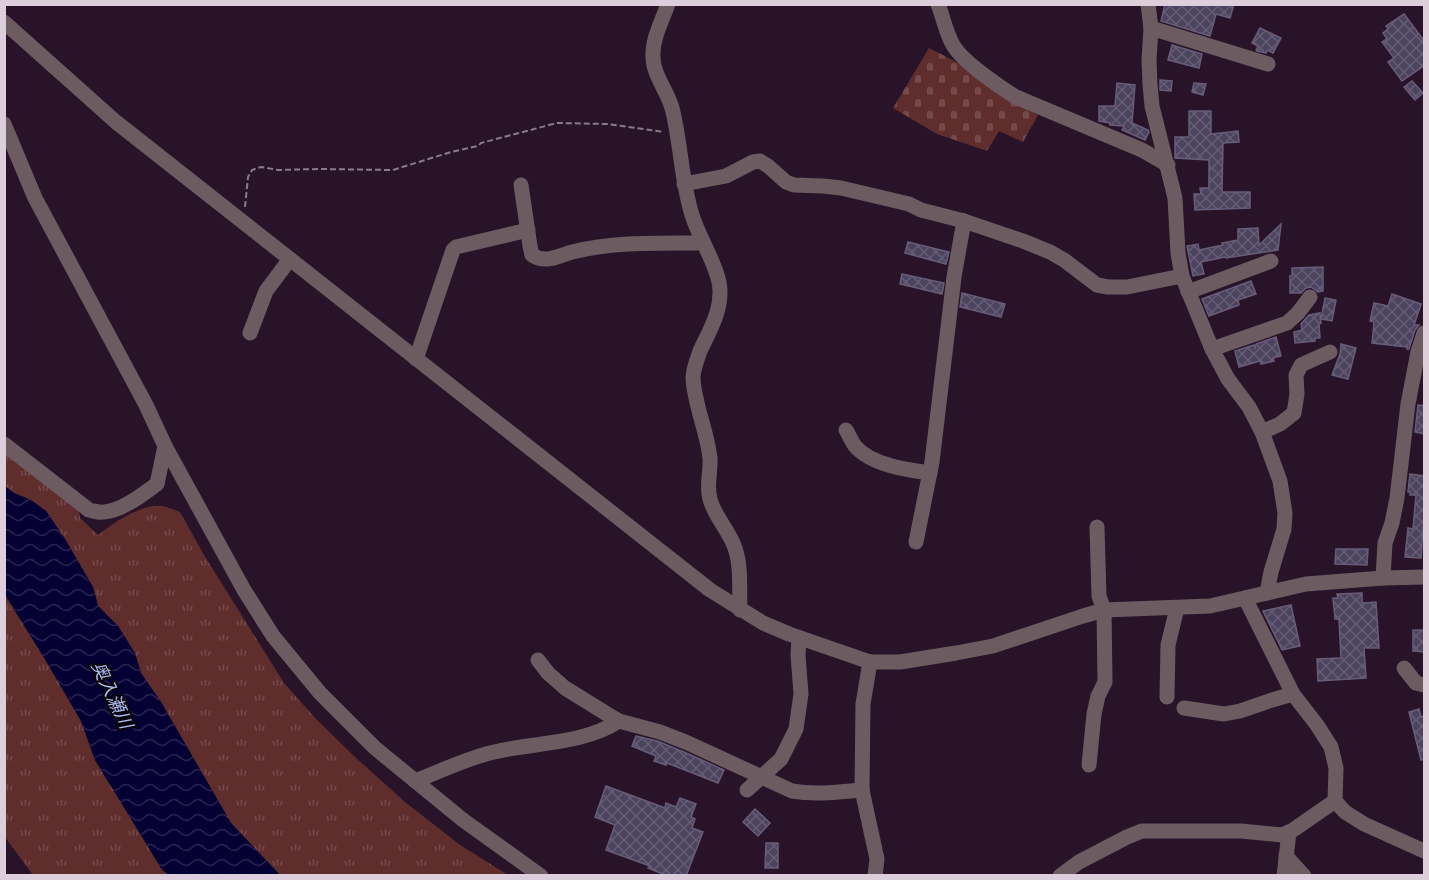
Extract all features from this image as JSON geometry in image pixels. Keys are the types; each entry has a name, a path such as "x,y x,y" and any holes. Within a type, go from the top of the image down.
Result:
{"street":[{"path":"668,4 655,38 652,57 671,106 684,184 692,216 719,284 720,303 696,361 693,375 710,459 709,496 714,512 732,542 739,559 740,610"},
{"path":"938,4 951,43 958,52 1000,87 1016,97 1142,150 1168,165"},
{"path":"1148,4 1151,28 1149,84 1152,106 1175,198 1178,254 1182,276 1212,349 1262,432 1280,481 1285,513 1284,529 1267,593"},
{"path":"4,22 116,122 710,591 763,623 799,638 870,662 900,662 993,646 1104,610 1210,606 1306,584 1425,577"},
{"path":"1151,28 1268,64"},
{"path":"4,124 35,198 146,405 165,446 244,590 273,636 320,693 375,748 463,820 541,876"},
{"path":"684,184 726,176 753,162 760,162 786,182 794,185 841,188 909,204 921,210 964,221 1023,241 1064,260 1097,285 1127,287 1182,276"},
{"path":"521,185 532,255 539,260 618,245 703,242"},
{"path":"916,542 930,473 953,288 964,221"},
{"path":"416,359 453,250 456,247 528,230"},
{"path":"250,333 266,291 290,259"},
{"path":"1188,292 1270,261"},
{"path":"1212,349 1287,323 1310,297"},
{"path":"1383,578 1385,543 1397,498 1408,404 1418,352 1425,333"},
{"path":"1262,432 1280,424 1294,413 1297,394 1296,375 1301,365 1330,352"},
{"path":"846,430 856,447 873,460 930,473"},
{"path":"4,444 89,510 103,513 115,510 157,484 165,446"},
{"path":"1089,765 1094,714 1098,696 1105,682 1104,610 1099,596 1097,527"},
{"path":"1245,598 1293,694 1317,724 1331,747 1336,768 1335,801 1364,824 1425,851"},
{"path":"1167,697 1168,645 1177,608"},
{"path":"747,790 781,759 796,729 801,694 799,638"},
{"path":"538,660 548,674 565,688 619,720 688,743 792,791 834,793 862,790"},
{"path":"870,662 863,704 862,790 877,859 875,876"},
{"path":"1404,668 1416,683 1425,685"},
{"path":"1184,708 1224,714 1293,694"},
{"path":"415,781 493,752 587,735 606,729 619,720"},
{"path":"1060,876 1079,862 1142,831 1241,831 1282,835 1335,801"},
{"path":"1284,876 1288,832"},
{"path":"1286,856 1304,876"}],"path":[{"path":"243,222 248,177 252,170 261,167 278,170 318,168 393,170 557,123 607,124 676,133"}],"green space":[{"path":"929,48 976,72 996,92 1038,115 1023,142 999,131 987,151 937,134 893,108"},
{"path":"4,451 78,508 80,518 98,535 120,520 145,508 162,506 180,512 204,555 284,683 316,719 405,802 460,845 508,875 280,875 231,823 161,702 141,673 135,653 118,626 98,606 93,587 46,511 5,486"},
{"path":"4,594 81,721 95,760 161,868 168,875 33,875 5,837"}],"water":[{"name":"奥入瀬川","path":"5,486 46,511 93,587 98,606 118,626 135,653 141,673 161,702 231,823 280,875 168,875 161,868 95,760 81,721 5,594"}],"building":[{"path":"1165,4 1234,4 1230,18 1216,14 1210,36 1161,21"},
{"path":"1404,14 1425,42 1425,65 1402,81 1388,62 1394,58 1382,42 1387,39 1383,33 1388,29 1386,26"},
{"path":"1260,28 1281,38 1273,53 1267,50 1266,53 1257,51 1258,46 1252,43"},
{"path":"1172,45 1202,54 1199,68 1168,60"},
{"path":"1160,80 1172,81 1171,91 1160,90"},
{"path":"1412,81 1423,93 1415,100 1404,87"},
{"path":"1117,83 1135,85 1132,123 1148,130 1145,140 1122,130 1124,126 1099,121 1099,106 1115,106"},
{"path":"1194,83 1206,84 1203,95 1192,92"},
{"path":"1189,111 1211,111 1211,134 1238,131 1239,142 1223,143 1222,192 1250,192 1250,208 1195,210 1194,194 1201,194 1200,188 1209,188 1209,160 1175,158 1175,137 1189,137"},
{"path":"1281,224 1278,250 1201,262 1204,274 1193,276 1187,246 1198,244 1199,250 1223,245 1222,243 1238,240 1238,229 1258,228 1259,245"},
{"path":"908,242 949,252 946,264 905,253"},
{"path":"1323,267 1323,291 1318,292 1311,287 1301,293 1290,293 1292,268"},
{"path":"902,274 944,283 942,294 900,284"},
{"path":"1251,281 1256,294 1238,300 1239,305 1209,316 1202,299"},
{"path":"962,293 1005,304 1001,317 960,307"},
{"path":"1392,294 1421,304 1414,325 1419,325 1409,349 1372,343 1374,322 1370,321 1374,303 1388,306"},
{"path":"1325,298 1336,300 1332,321 1321,319"},
{"path":"1320,313 1320,338 1315,338 1315,341 1295,343 1294,332 1302,330 1301,324 1309,315"},
{"path":"1276,337 1281,356 1273,358 1274,361 1261,364 1260,361 1239,367 1235,351 1254,345 1255,348 1256,344"},
{"path":"1341,344 1356,348 1348,379 1332,375 1340,354"},
{"path":"1418,405 1425,406 1425,434 1415,432"},
{"path":"1410,474 1425,476 1425,526 1423,526 1421,558 1405,557 1408,528 1413,529 1416,495 1410,495 1408,492"},
{"path":"1336,549 1368,549 1367,565 1335,564"},
{"path":"1362,593 1362,603 1376,602 1379,648 1364,648 1366,678 1318,681 1317,659 1341,658 1339,619 1335,619 1333,598 1338,598 1337,594"},
{"path":"1291,605 1300,646 1282,650 1263,611"},
{"path":"1413,630 1425,630 1425,652 1413,651"},
{"path":"1419,709 1421,717 1425,716 1425,759 1421,760 1409,712"},
{"path":"636,736 657,741 724,770 718,783 667,763 666,765 654,761 656,756 632,746"},
{"path":"606,786 665,808 666,803 676,807 680,798 696,804 691,817 695,819 692,828 703,832 686,876 668,876 648,868 650,866 606,850 615,825 595,817"},
{"path":"755,809 770,823 758,836 743,822"},
{"path":"766,843 778,843 778,868 765,868"}]}
